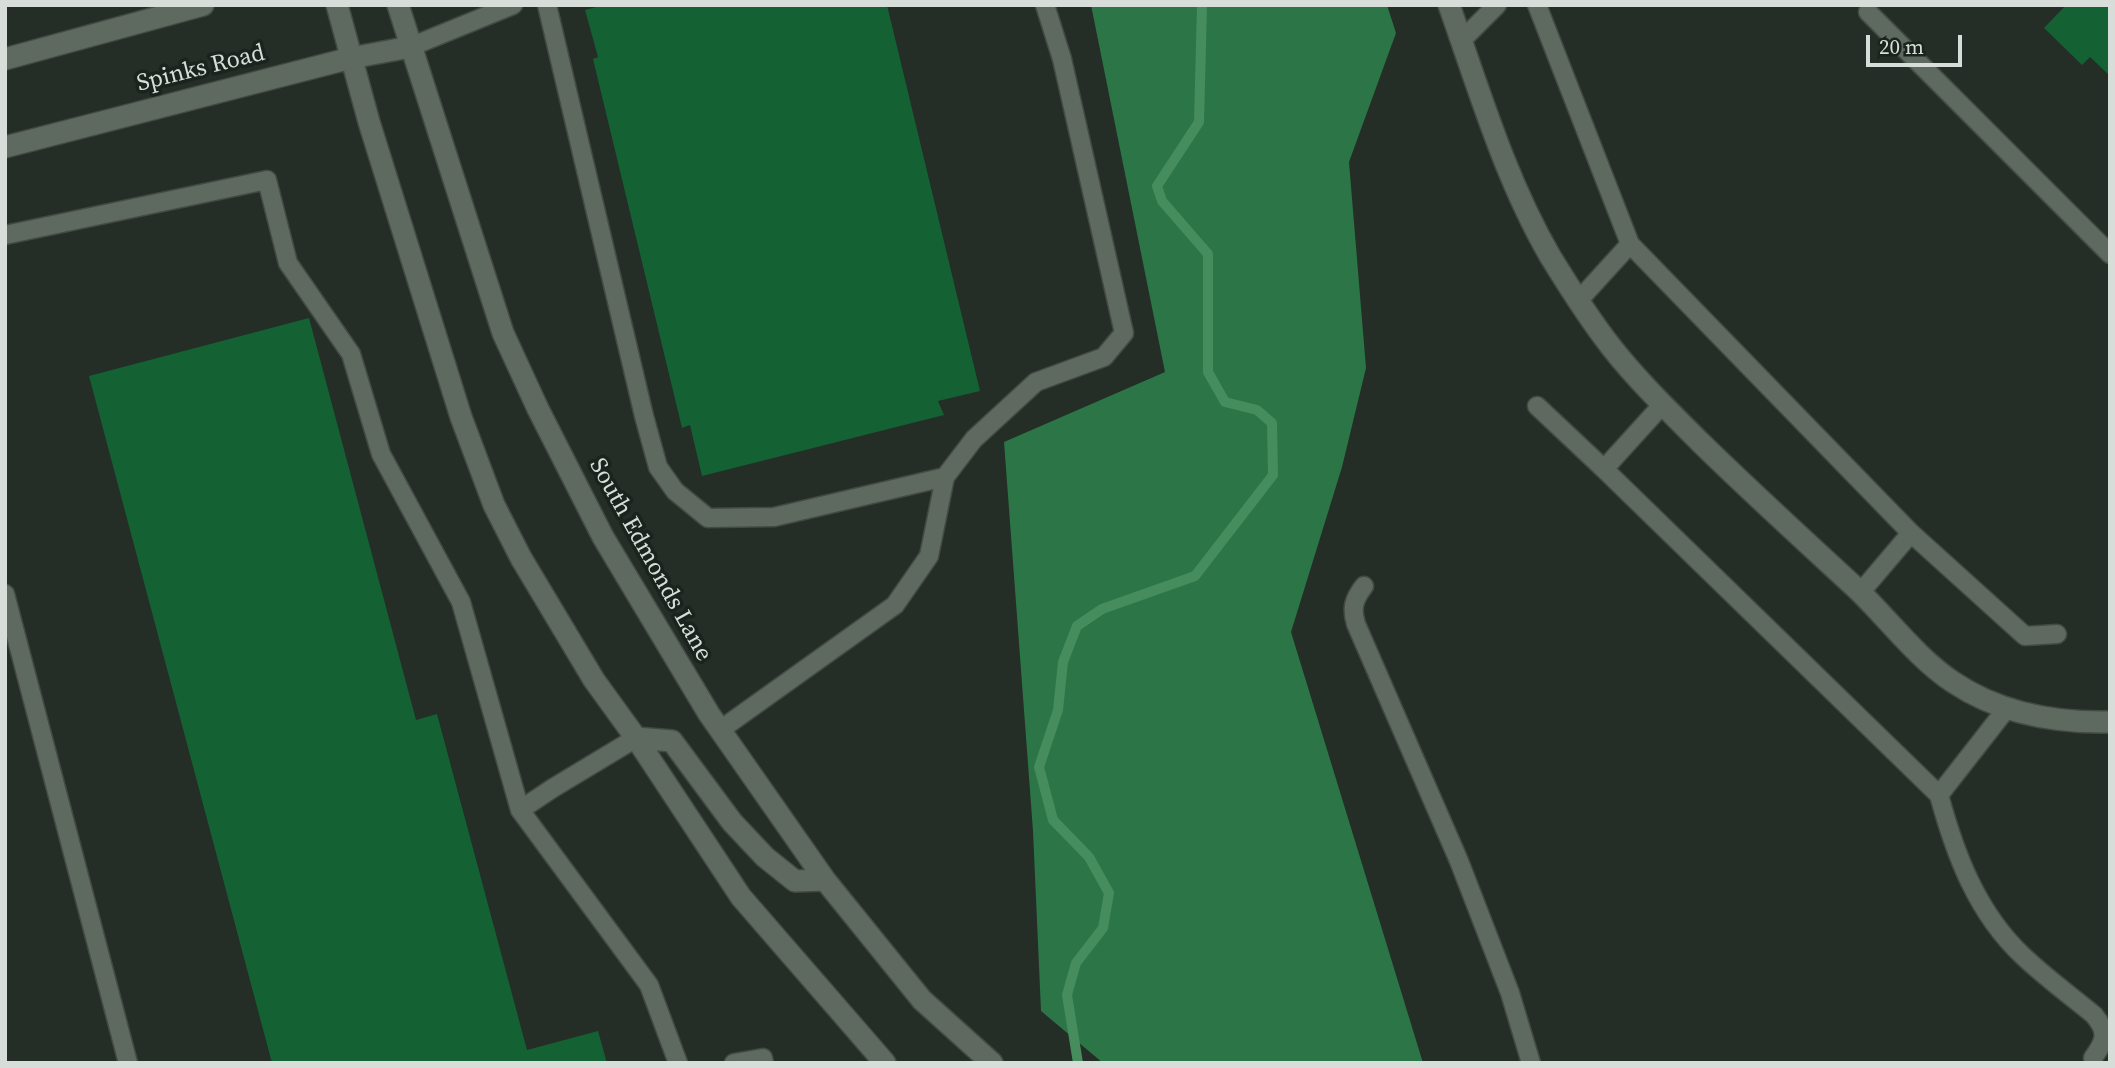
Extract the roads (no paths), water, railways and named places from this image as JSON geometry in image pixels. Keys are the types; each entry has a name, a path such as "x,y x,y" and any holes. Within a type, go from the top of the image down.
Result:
{"main road":[{"path":"5,59 175,9 203,5"},
{"path":"337,5 376,147 457,405 494,505 521,558 594,680 636,738 741,897 885,1063"},
{"name":"South Edmonds Lane","path":"398,5 503,333 603,537 694,690 825,880 922,1000 992,1063"},
{"path":"1449,5 1492,126 1525,206 1550,256 1612,348 1663,404 1952,682 1994,704 2044,718 2110,722"},
{"name":"Spinks Road","path":"5,147 351,58 410,47"},
{"path":"636,738 672,741 732,822 765,857 795,881 825,880"}],"lane":[{"path":"410,47 513,5"},
{"path":"547,5 643,416 658,467 675,491 708,518 774,517 945,477"},
{"path":"720,730 895,605 929,556 945,477 974,439 1036,382 1104,357 1124,333 1062,60 1045,5"},
{"path":"1462,40 1497,5"},
{"path":"1537,5 1630,244 1910,533 2025,636 2057,634"},
{"path":"1868,12 2110,254"},
{"path":"5,235 267,180 288,263 351,354 382,454 461,602 520,810 649,985 678,1063"},
{"path":"1579,300 1630,244"},
{"path":"1604,469 1663,404"},
{"path":"1537,406 1940,795 1951,838 1970,884 1993,923 2022,956 2094,1015 2103,1026 2104,1035 2100,1048 2093,1058"},
{"path":"1860,593 1910,533"},
{"path":"1364,586 1353,603 1356,624 1459,861 1510,993 1531,1063"},
{"path":"5,594 128,1063"},
{"path":"1940,795 2007,708"},
{"path":"520,810 636,738"},
{"path":"734,1063 763,1058 764,1063"}],"waterway":[{"path":"1078,1063 1067,995 1076,963 1103,928 1109,893 1089,857 1053,820 1039,767 1058,710 1063,662 1077,626 1102,609 1195,576 1273,475 1272,423 1257,410 1225,402 1208,372 1208,254 1162,201 1157,186 1199,122 1202,5"}]}
